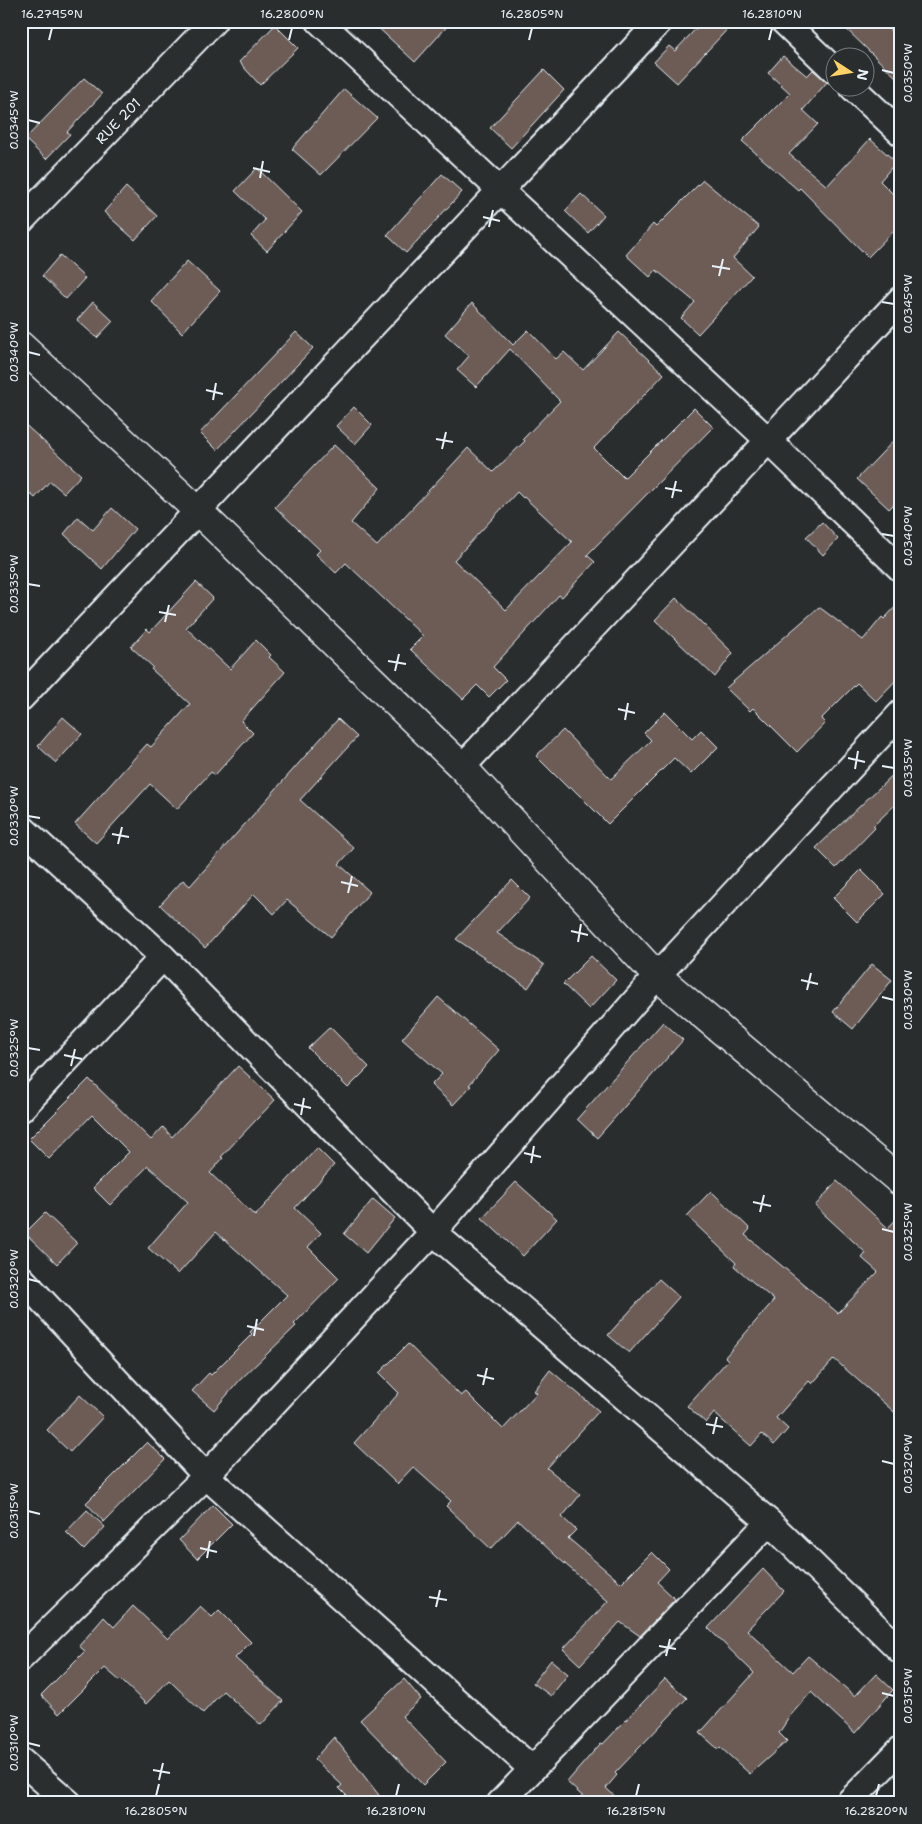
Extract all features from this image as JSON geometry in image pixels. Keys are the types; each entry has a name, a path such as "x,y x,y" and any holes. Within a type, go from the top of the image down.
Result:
{"street":[{"name":"RUE 201","path":"21,221 214,21"},
{"path":"320,21 768,440 901,569"},
{"path":"21,698 660,21"},
{"path":"783,21 824,60"},
{"path":"864,98 901,133"},
{"path":"462,767 901,298"},
{"path":"21,346 198,511 462,767 657,976 901,1182"},
{"path":"21,1658 206,1476 433,1232 657,976 901,712"},
{"path":"21,827 163,957 433,1232 769,1522 901,1651"},
{"path":"21,1109 163,957"},
{"path":"21,1278 206,1476 532,1769"},
{"path":"500,1803 769,1522"},
{"path":"848,1803 901,1749"},
{"path":"21,1761 69,1803"}],"building":[{"path":"371,21 452,21 415,62"},
{"path":"703,21 735,21 677,83 654,62 669,46 675,51"},
{"path":"838,21 881,21 901,41 901,82 874,56 874,48 866,48"},
{"path":"275,25 298,48 260,85 239,62"},
{"path":"783,56 807,76 813,70 824,79 824,86 803,110 818,124 789,154 827,186 870,139 896,162 880,181 901,202 901,223 868,257 800,188 798,190 742,141 790,93 768,73"},
{"path":"544,70 564,90 511,148 490,128"},
{"path":"84,78 102,94 67,132 70,134 46,159 25,139"},
{"path":"344,89 377,118 321,175 292,149"},
{"path":"257,168 302,212 267,251 251,236 265,220 235,191"},
{"path":"442,174 462,192 406,253 387,235"},
{"path":"703,180 759,227 733,258 752,276 698,334 681,318 695,302 656,270 650,277 626,255 653,224 656,227"},
{"path":"126,187 157,216 135,240 104,212"},
{"path":"581,194 604,215 588,233 565,211"},
{"path":"60,255 85,278 66,299 42,276"},
{"path":"187,261 220,291 182,333 151,301"},
{"path":"93,302 113,321 97,338 77,320"},
{"path":"472,303 513,345 528,330 556,359 564,352 583,370 619,332 664,374 594,448 624,478 694,408 713,427 587,555 595,562 562,597 559,595 493,667 506,680 489,697 477,685 463,699 410,649 423,636 346,563 336,573 316,554 320,550 275,507 334,445 380,488 351,523 377,546 468,448 493,472 525,441 523,439 560,401 510,349 476,387 457,370 469,356 445,334","holes":["517,492 572,542 506,610 454,560"]},
{"path":"296,332 313,348 217,450 200,433"},
{"path":"354,407 372,425 355,444 336,426"},
{"path":"21,421 81,475 64,493 50,481 35,498 21,486"},
{"path":"901,433 901,497 889,509 857,479"},
{"path":"112,508 135,529 102,569 64,534 78,517 93,530"},
{"path":"822,522 838,539 823,555 806,537"},
{"path":"196,582 213,598 186,628 230,669 256,640 271,655 269,657 285,672 241,721 253,733 215,775 211,772 177,809 150,784 96,843 75,824 147,744 151,747 190,704 151,669 153,667 131,647 147,629 150,632"},
{"path":"676,598 733,653 715,677 655,620"},
{"path":"901,601 901,675 876,701 857,683 821,719 825,723 797,752 753,708 750,711 726,688 819,607 863,640 882,617 884,619"},
{"path":"665,712 692,739 701,730 718,747 691,774 674,758 608,824 536,756 563,730 611,779 651,740 644,733"},
{"path":"63,717 82,734 56,763 38,746"},
{"path":"338,719 357,737 300,800 354,848 339,864 370,892 331,937 287,900 274,914 254,894 205,948 160,905 183,880 190,886"},
{"path":"901,767 901,799 873,826 875,828 836,868 816,848"},
{"path":"861,870 885,894 857,922 833,898"},
{"path":"512,880 530,898 497,933 544,965 528,988 456,939"},
{"path":"591,956 616,980 589,1009 563,984"},
{"path":"872,964 892,980 853,1029 833,1012"},
{"path":"438,997 499,1050 469,1085 471,1086 453,1105 431,1085 442,1074 402,1039"},
{"path":"663,1022 683,1040 597,1138 577,1119"},
{"path":"330,1027 369,1067 348,1088 308,1048"},
{"path":"238,1066 275,1100 221,1157 223,1158 210,1173 255,1216 317,1148 334,1165 295,1208 321,1233 308,1247 339,1278 294,1324 296,1326 240,1380 214,1410 192,1391 252,1334 250,1332 287,1295 216,1232 178,1274 148,1248 188,1202 148,1166 110,1205 93,1188 129,1152 92,1115 49,1159 29,1139 89,1079 151,1140 163,1127 172,1137"},
{"path":"837,1181 888,1228 901,1214 901,1418 834,1359 812,1384 809,1381 776,1418 788,1429 774,1445 762,1434 751,1446 714,1413 706,1423 687,1406 728,1360 725,1357 774,1300 734,1266 736,1263 687,1216 711,1191 750,1229 745,1235 838,1313 878,1272 862,1258 866,1253 815,1206"},
{"path":"516,1182 557,1219 523,1256 482,1218"},
{"path":"373,1199 395,1218 366,1253 344,1234"},
{"path":"45,1213 77,1243 57,1264 25,1233"},
{"path":"659,1279 679,1297 629,1353 608,1335"},
{"path":"408,1344 461,1396 466,1392 503,1429 537,1393 534,1391 550,1370 599,1411 547,1468 580,1495 562,1517 576,1530 568,1538 621,1583 652,1552 669,1569 657,1582 675,1599 640,1636 620,1622 580,1665 563,1649 608,1601 518,1520 491,1549 446,1506 451,1501 413,1467 397,1484 354,1443 399,1393 379,1373"},
{"path":"80,1395 103,1417 70,1452 47,1430"},
{"path":"147,1442 165,1459 104,1522 86,1503"},
{"path":"213,1505 232,1524 197,1559 179,1540"},
{"path":"87,1510 105,1527 84,1550 66,1532"},
{"path":"763,1569 784,1591 747,1630 793,1672 808,1656 855,1696 876,1674 893,1690 855,1733 811,1692 790,1716 779,1733 787,1741 750,1774 720,1747 718,1749 700,1733 754,1673 708,1628"},
{"path":"133,1606 168,1639 200,1606 212,1617 219,1610 251,1642 235,1658 283,1701 261,1725 223,1691 203,1713 169,1680 146,1704 121,1680 105,1668 59,1714 41,1695 85,1651 79,1646 104,1617 114,1627"},
{"path":"551,1660 568,1674 551,1696 533,1683"},
{"path":"404,1679 421,1699 402,1716 446,1762 423,1785 360,1720"},
{"path":"665,1679 687,1698 615,1773 617,1775 606,1788 622,1803 590,1803 567,1782 601,1743 603,1744"},
{"path":"334,1737 385,1803 354,1803 339,1788 342,1785 314,1759"}]}
